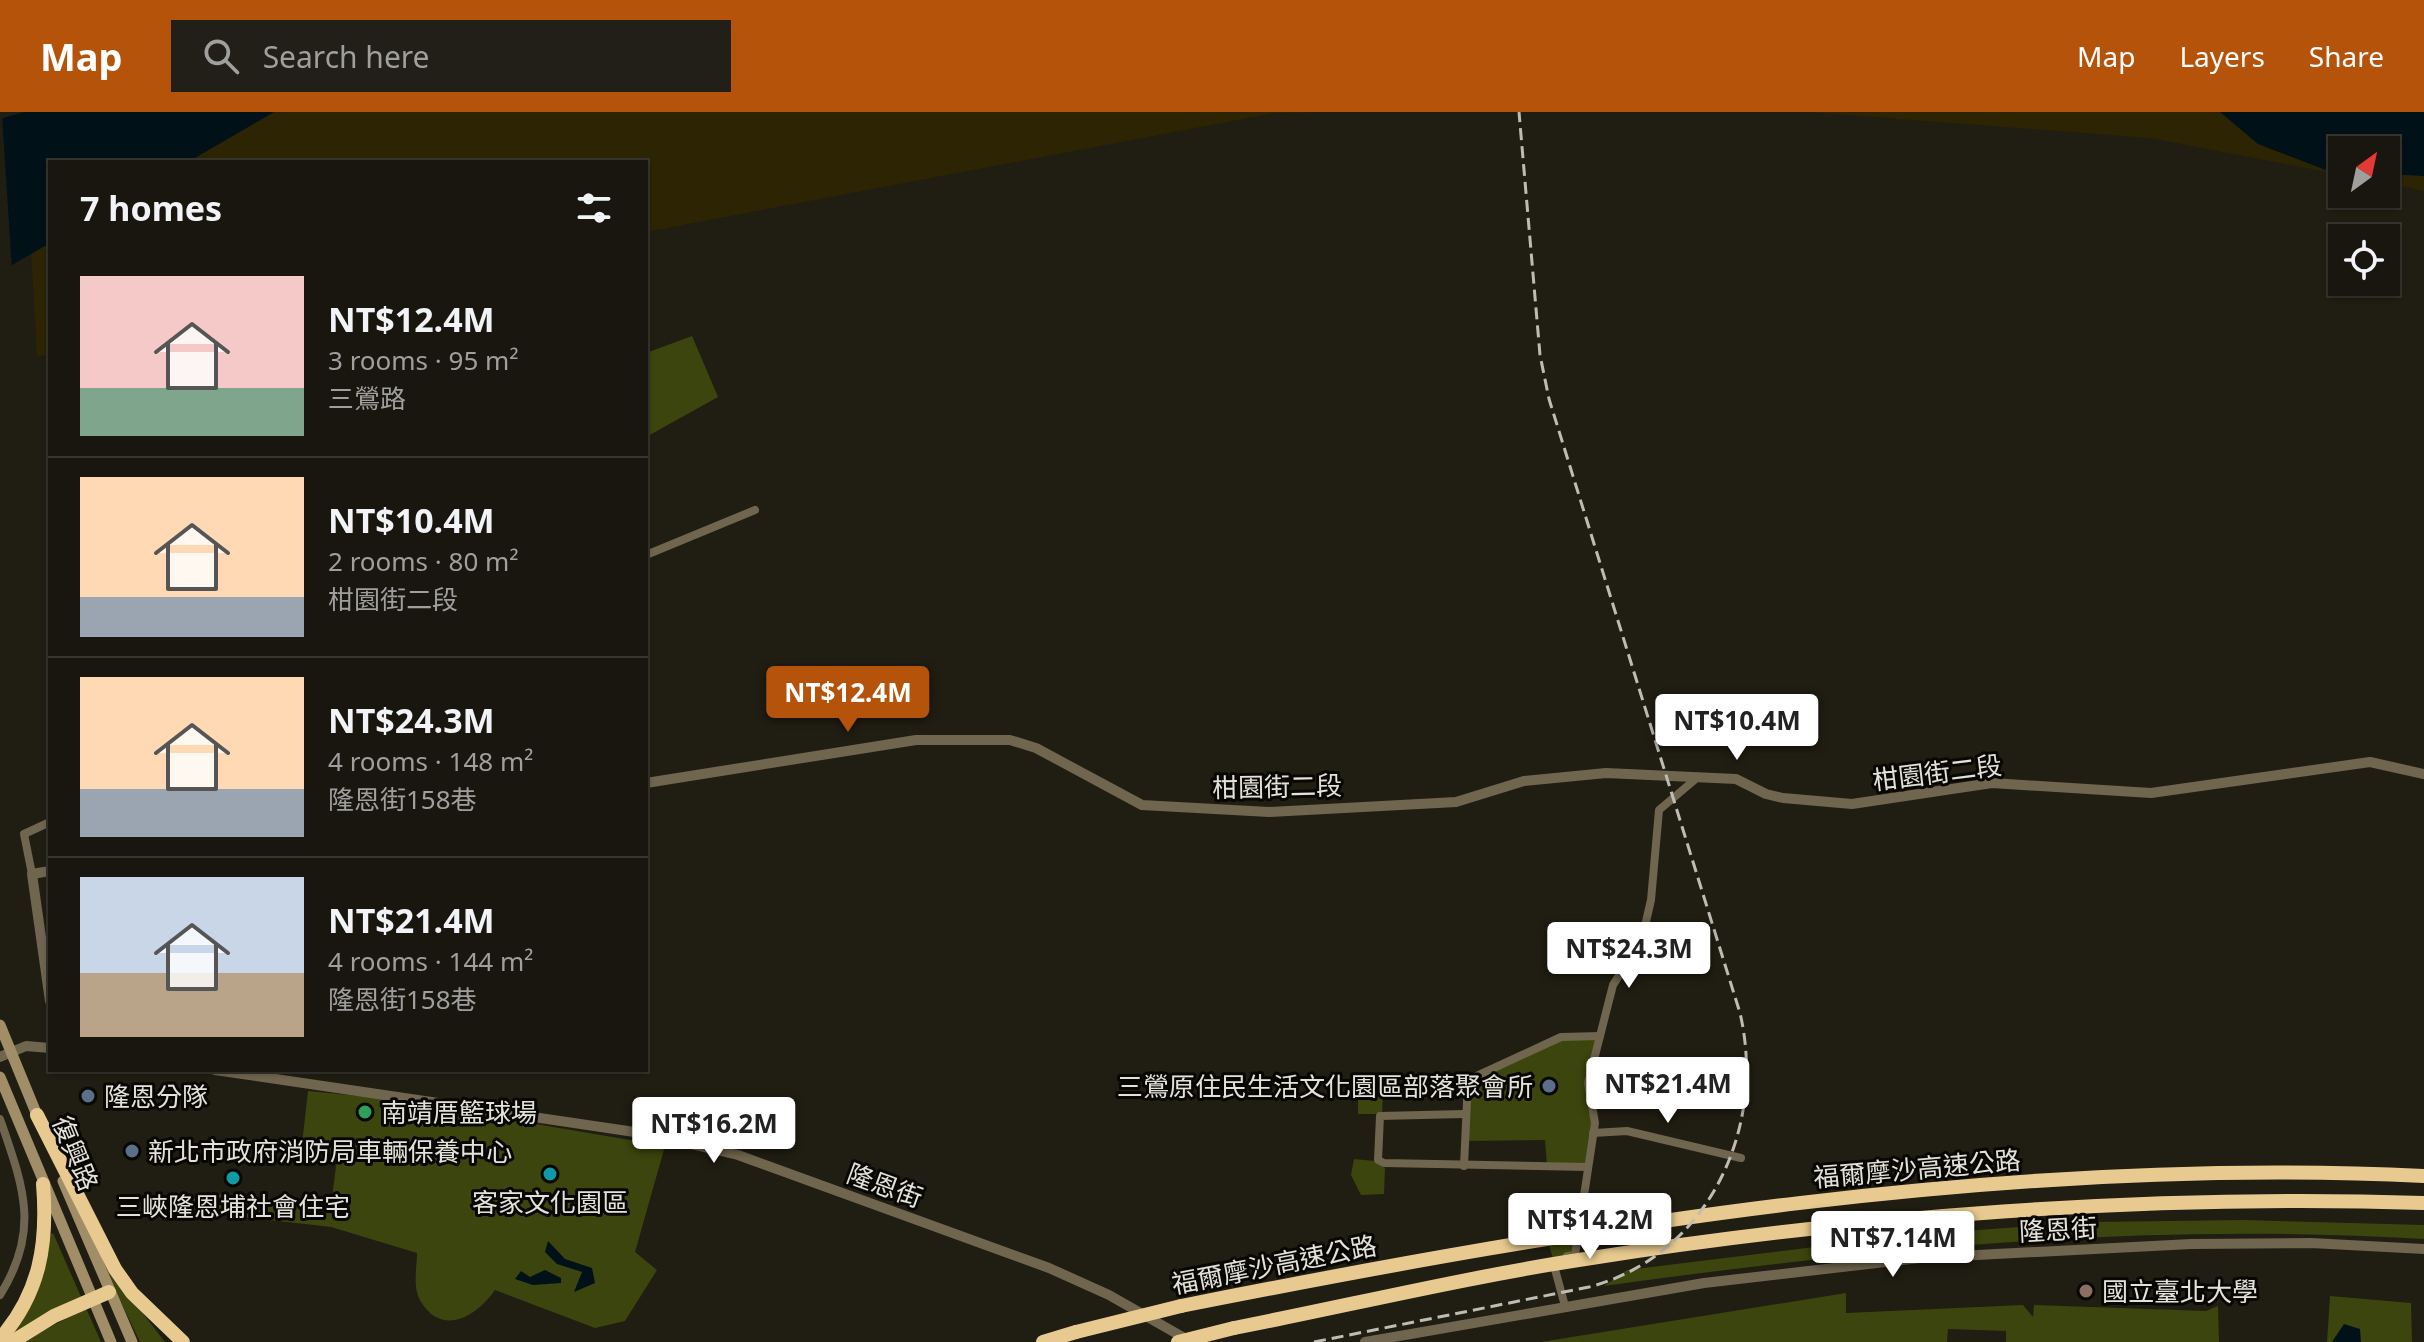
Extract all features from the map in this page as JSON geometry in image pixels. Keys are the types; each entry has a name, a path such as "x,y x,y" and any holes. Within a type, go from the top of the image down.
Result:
{"highway":[{"path":"37,1115 115,1269 132,1293 183,1342"},
{"name":"福爾摩沙高速公路","path":"1043,1342 1181,1306 1350,1272 1578,1234 1834,1198 1990,1185 2224,1172 2319,1171 2424,1176"},
{"path":"0,1339 16,1320 35,1285 45,1230 43,1184"},
{"name":"福爾摩沙高速公路","path":"1178,1342 1234,1328 1554,1265 1855,1224 2221,1201 2424,1203"},
{"path":"12,1342 54,1316 109,1292"}],"main road":[{"name":"復興路","path":"0,1025 4,1055 37,1115 132,1342"},
{"name":"復興路","path":"0,1077 111,1342"}],"street":[{"path":"648,554 755,510"},
{"name":"柑園街二段","path":"648,783 916,740 1010,740 1042,752 1127,799 1156,808 1269,812 1456,802 1524,781 1606,773 1736,779 1766,794 1783,798 1852,804 1992,783 2151,793 2370,762 2424,774"},
{"path":"1565,1306 1553,1259 1575,1255 1595,1123 1588,1083 1613,985 1642,939 1651,900 1659,810 1698,777"},
{"path":"48,823 24,834 48,987"},
{"path":"32,874 48,871"},
{"path":"1464,1166 1464,1114 1468,1080 1561,1037 1600,1036"},
{"path":"4,1055 26,1046 48,1048"},
{"name":"隆恩街","path":"228,1072 619,1130 713,1147 1049,1268 1109,1295 1190,1342"},
{"path":"1464,1114 1380,1116 1378,1160 1384,1163 1464,1166 1588,1167"},
{"path":"0,1119 22,1183 27,1222 22,1250 0,1295"},
{"path":"1593,1133 1627,1131 1741,1158"},
{"name":"隆恩街","path":"1365,1342 1704,1283 1920,1258 2191,1244 2311,1243 2424,1249"}],"green space":[{"path":"692,336 718,397 648,436 648,352"},
{"path":"1600,1036 1588,1083 1595,1123 1588,1167 1547,1166 1545,1140 1464,1141 1465,1086 1561,1037"},
{"path":"308,1091 390,1099 665,1146 635,1252 657,1270 625,1321 595,1328 495,1290 479,1308 460,1319 439,1319 430,1313 418,1296 417,1253 331,1227 191,1211 196,1192 331,1205 337,1159 301,1153"},
{"path":"1383,1092 1382,1114 1358,1114 1358,1095"},
{"path":"1354,1159 1375,1161 1385,1168 1384,1194 1361,1195 1351,1175"},
{"path":"1581,1208 1575,1255 1553,1259 1541,1216"},
{"path":"2244,1220 2424,1225 2424,1239 2321,1235 2116,1236 1911,1250 1604,1286 1627,1270 1922,1234 2092,1222"},
{"path":"53,1233 82,1299 6,1339 36,1290 50,1234"},
{"path":"100,1258 165,1342 140,1342"},
{"path":"1846,1293 1846,1313 2023,1305 2033,1317 2034,1305 2206,1311 2218,1306 2219,1342 2006,1342 2006,1331 1948,1329 1947,1342 1541,1342"},
{"path":"2330,1296 2411,1303 2412,1342 2327,1342"},
{"path":"86,1308 101,1342 22,1342"}],"sand":[{"path":"23,112 1345,112 1274,113 648,232 648,160 48,160 48,354 37,357"},
{"path":"1809,112 2424,112 2424,191 2400,186 2400,136 2328,136 2328,172 2150,138"}],"shaded area":[{"path":"24,112 274,112 191,160 48,160 48,244 0,272 0,119"},
{"path":"2220,112 2424,112 2424,176 2400,175 2400,136 2328,136 2328,171 2258,144"},
{"path":"548,1241 565,1259 592,1268 595,1283 574,1292 582,1272 557,1264 545,1252"},
{"path":"545,1270 561,1278 561,1283 533,1285 515,1279 521,1271 530,1277"},
{"path":"2344,1324 2360,1329 2361,1342 2332,1342"}],"pier":[{"path":"0,115 12,270 0,276"}],"railway":[{"path":"1314,1342 1589,1287 1631,1271 1667,1247 1696,1217 1719,1182 1735,1142 1745,1100 1746,1057 1740,1013 1549,399 1540,355 1519,112"}],"place":[{"name":"三鶯原住民生活文化園區部落聚會所","path":"1549,1086"},
{"name":"隆恩分隊","path":"88,1096"},
{"name":"南靖厝籃球場","path":"365,1112"},
{"name":"新北市政府消防局車輛保養中心","path":"132,1151"},
{"name":"客家文化園區","path":"550,1174"},
{"name":"三峽隆恩埔社會住宅","path":"233,1178"},
{"name":"國立臺北大學","path":"2086,1291"}]}
